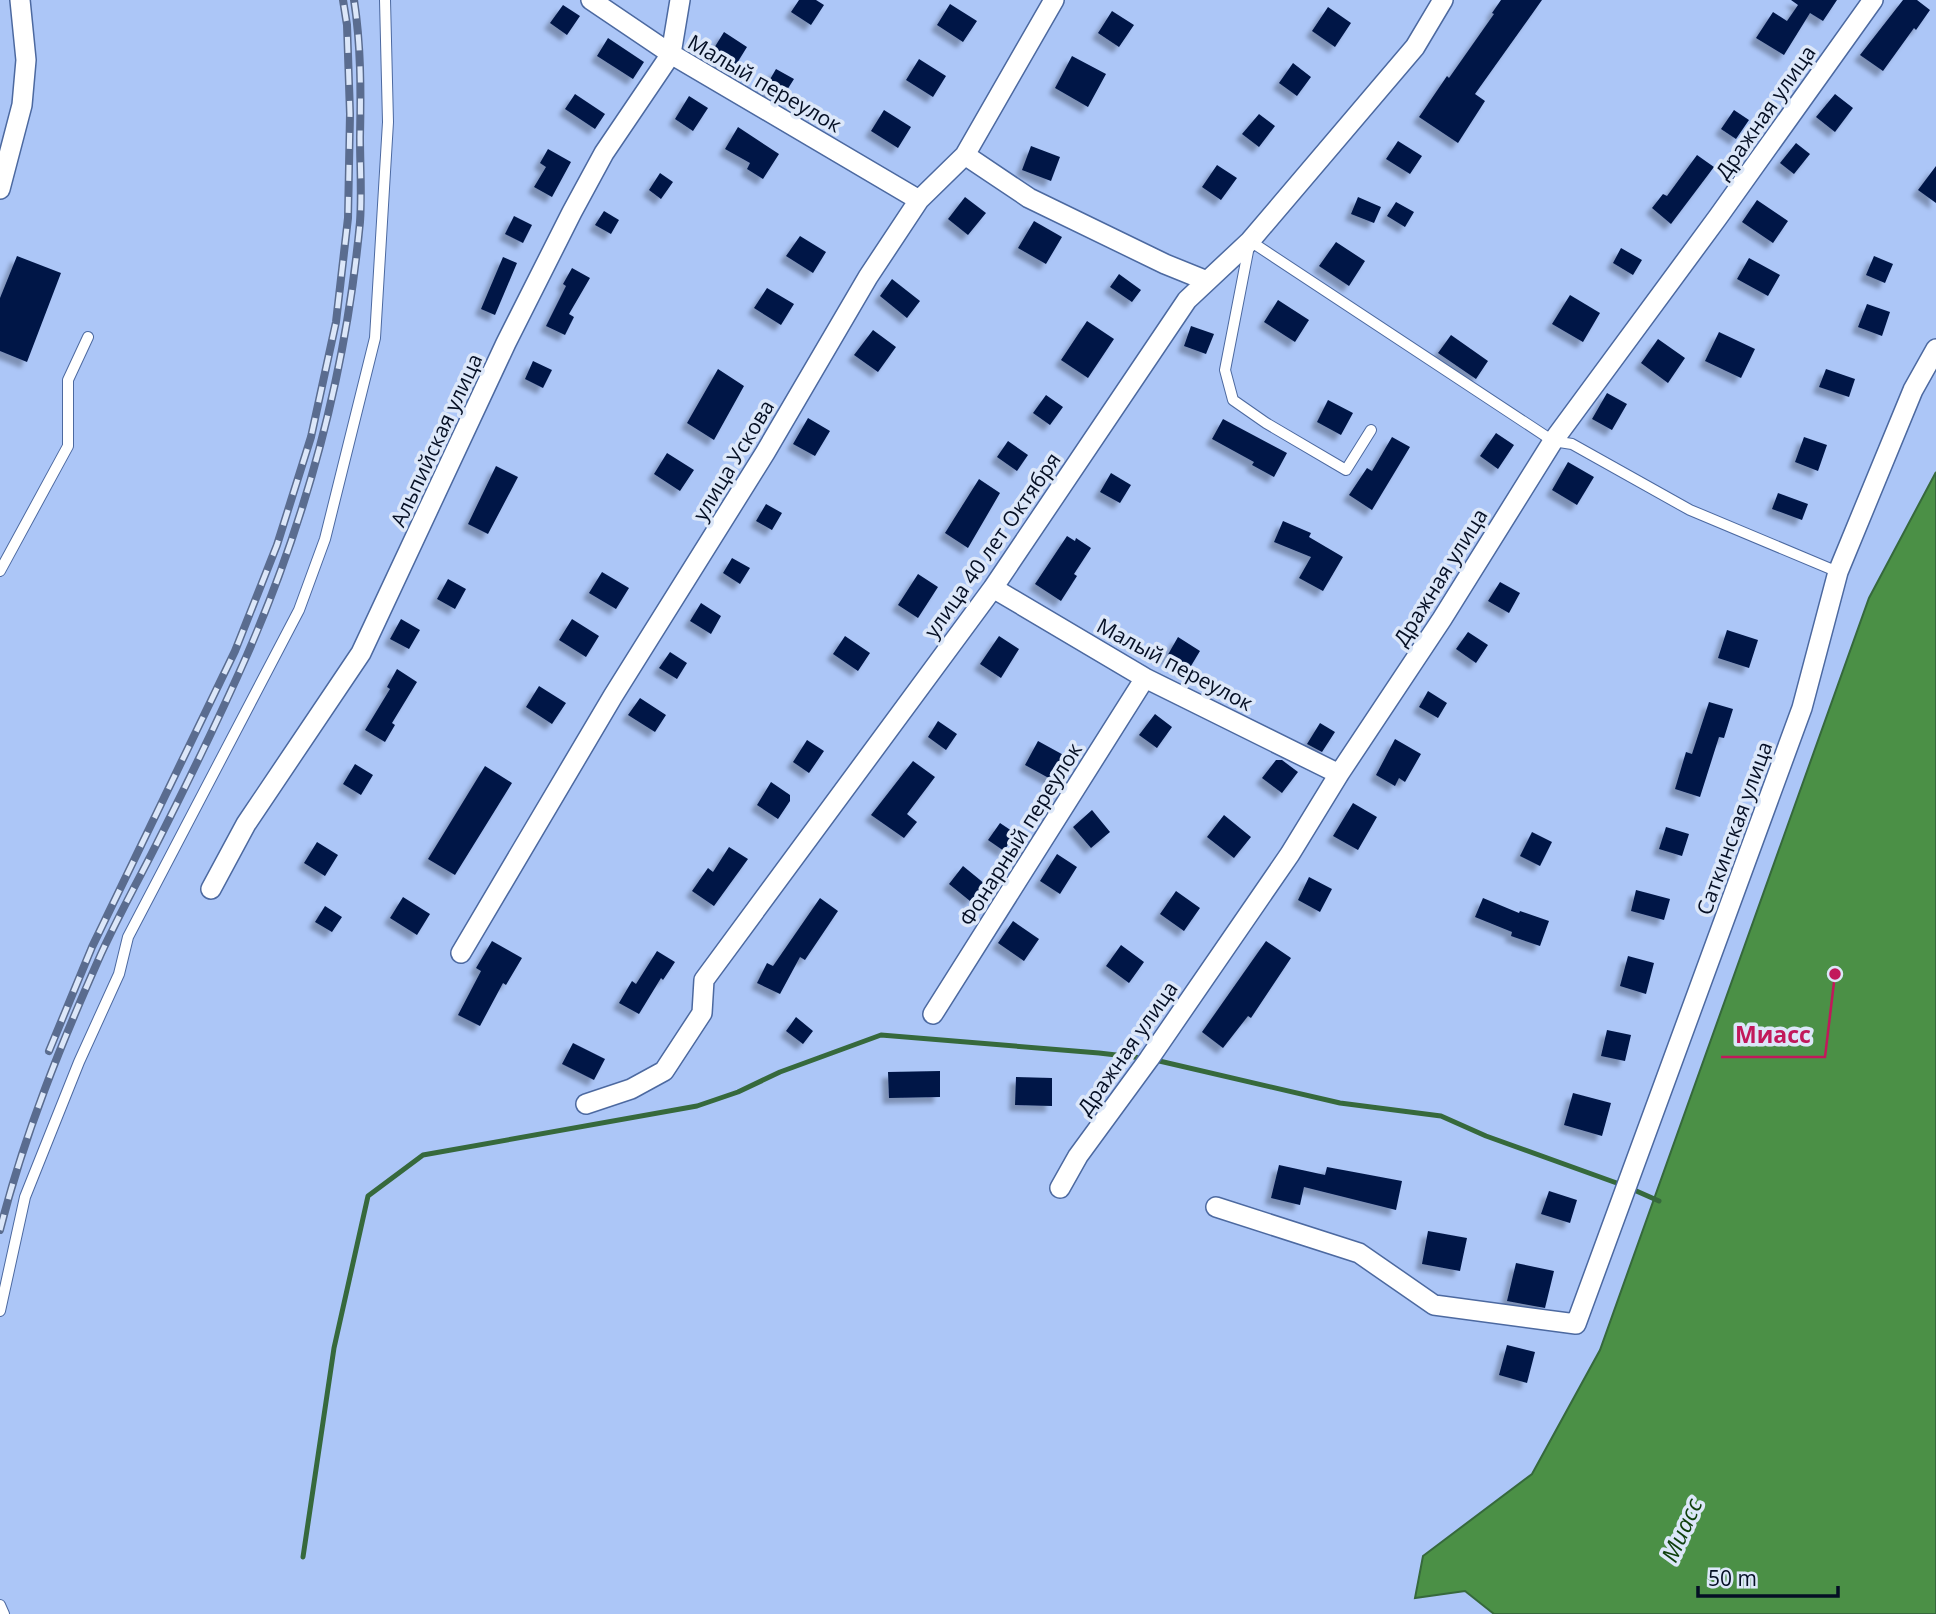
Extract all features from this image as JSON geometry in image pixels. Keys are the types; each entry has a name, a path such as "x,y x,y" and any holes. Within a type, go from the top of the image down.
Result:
{"street":[{"path":"0,189 23,94 26,60 20,0"},
{"name":"Малый переулок","path":"591,0 671,54 919,200"},
{"name":"Альпийская улица","path":"211,889 246,824 361,653 506,343 572,212 604,153 671,54 680,0"},
{"name":"улица Ускова","path":"461,953 613,696 765,453 868,277 919,200 965,155 1054,0"},
{"name":"улица 40 лет Октября","path":"586,1104 631,1089 664,1071 702,1013 704,980 993,588 1187,300 1250,241 1415,47 1443,0"},
{"name":"Дражная улица","path":"1060,1188 1078,1156 1149,1059 1290,855 1339,774 1443,619 1553,441 1718,218 1873,0"},
{"path":"965,155 1029,198 1165,264 1208,281"},
{"name":"Саткинская улица","path":"1216,1206 1359,1253 1434,1304 1576,1324 1802,708 1838,572 1913,390 1936,349"},
{"name":"Малый переулок","path":"993,588 1145,678 1339,774"},
{"name":"Фонарный переулок","path":"933,1014 1145,678"}],"lane":[{"path":"0,1311 26,1197 79,1062 119,974 128,937 299,610 325,539 375,338 388,122 385,0"},
{"path":"1371,430 1346,470 1266,423 1233,400 1224,370 1250,241 1553,441 1572,444 1690,510 1838,572"},
{"path":"0,571 68,446 68,380 88,337"},
{"path":"0,1605 4,1614"}],"water":[{"name":"Миасс","path":"1936,472 1936,1614 1494,1614 1465,1591 1415,1598 1423,1556 1532,1474 1600,1350 1869,598"}],"building":[{"path":"799,0 816,0 824,5 811,25 791,12"},
{"path":"1501,0 1542,0 1475,94 1485,101 1458,143 1419,117 1494,14 1492,13"},
{"path":"1791,0 1837,0 1823,21 1810,13 1784,55 1756,38 1773,12 1787,21 1798,5"},
{"path":"1903,0 1917,0 1930,10 1883,71 1860,55"},
{"path":"950,4 977,21 963,42 937,25"},
{"path":"563,5 580,16 567,35 550,23"},
{"path":"1328,7 1351,23 1335,47 1312,31"},
{"path":"1112,11 1134,25 1119,47 1098,33"},
{"path":"724,32 747,47 734,68 711,53"},
{"path":"608,38 644,62 633,79 597,56"},
{"path":"1072,56 1106,74 1088,107 1055,88"},
{"path":"919,59 946,76 933,97 906,80"},
{"path":"1293,63 1311,77 1297,96 1279,83"},
{"path":"776,69 794,79 782,98 765,88"},
{"path":"575,94 605,114 595,129 565,109"},
{"path":"1835,94 1853,108 1835,132 1816,117"},
{"path":"689,96 708,108 693,131 675,119"},
{"path":"884,110 911,127 898,148 871,131"},
{"path":"1734,110 1749,120 1736,139 1721,129"},
{"path":"1259,114 1275,126 1259,147 1242,134"},
{"path":"738,127 779,154 763,179 747,169 750,163 725,149"},
{"path":"1398,141 1422,156 1410,174 1386,159"},
{"path":"1796,143 1810,154 1794,174 1780,163"},
{"path":"1031,146 1060,157 1051,181 1022,170"},
{"path":"548,149 571,162 552,197 534,187 546,167 540,163"},
{"path":"1697,155 1714,167 1671,224 1652,208 1663,194 1667,196"},
{"path":"1217,165 1237,178 1221,200 1202,187"},
{"path":"1936,166 1936,203 1918,190"},
{"path":"660,173 673,182 661,199 649,190"},
{"path":"965,197 986,213 968,235 948,219"},
{"path":"1358,197 1381,207 1374,223 1351,214"},
{"path":"1757,200 1788,221 1773,243 1742,222"},
{"path":"1396,202 1414,212 1405,227 1387,216"},
{"path":"604,211 619,220 611,234 595,225"},
{"path":"514,216 532,225 523,243 505,234"},
{"path":"1034,221 1062,237 1046,264 1018,248"},
{"path":"800,236 826,252 813,273 786,256"},
{"path":"1336,242 1365,261 1349,286 1319,266"},
{"path":"1621,248 1642,260 1633,275 1613,263"},
{"path":"17,256 61,273 27,362 0,351 0,298"},
{"path":"1874,256 1893,264 1885,283 1866,275"},
{"path":"503,257 517,263 495,315 481,309"},
{"path":"1749,258 1780,275 1768,296 1737,279"},
{"path":"572,268 590,278 569,314 574,317 565,335 546,326"},
{"path":"1119,274 1141,290 1132,302 1110,287"},
{"path":"892,279 920,301 907,318 880,296"},
{"path":"767,288 794,304 781,325 754,308"},
{"path":"1570,295 1600,313 1583,342 1552,324"},
{"path":"1278,300 1309,320 1295,342 1264,322"},
{"path":"1867,304 1890,312 1882,336 1858,327"},
{"path":"1087,321 1114,339 1088,378 1061,360"},
{"path":"1191,326 1214,334 1206,354 1184,346"},
{"path":"873,330 896,347 878,372 854,355"},
{"path":"1719,332 1755,349 1741,378 1705,361"},
{"path":"1451,335 1488,361 1476,379 1438,353"},
{"path":"1658,339 1685,358 1668,383 1641,363"},
{"path":"533,361 552,370 543,388 525,379"},
{"path":"718,369 744,386 714,440 687,423"},
{"path":"1826,369 1855,379 1849,397 1819,387"},
{"path":"1607,393 1627,404 1612,430 1592,419"},
{"path":"1046,395 1063,407 1050,425 1033,413"},
{"path":"1328,400 1353,413 1341,435 1317,422"},
{"path":"808,418 830,431 815,456 793,444"},
{"path":"1223,419 1287,453 1274,477 1252,465 1254,462 1212,439"},
{"path":"1496,433 1514,445 1498,469 1480,456"},
{"path":"1392,437 1410,447 1372,510 1349,495 1367,468 1372,471"},
{"path":"1804,437 1827,445 1818,471 1795,462"},
{"path":"1008,441 1028,455 1017,471 997,457"},
{"path":"667,453 694,470 680,491 654,474"},
{"path":"1568,462 1594,477 1577,505 1552,490"},
{"path":"496,466 518,477 488,534 468,524"},
{"path":"1111,473 1131,485 1120,503 1100,492"},
{"path":"979,479 1000,493 968,548 945,533"},
{"path":"1778,493 1808,504 1802,520 1772,509"},
{"path":"766,504 782,513 772,530 756,521"},
{"path":"1283,521 1311,533 1309,537 1343,557 1323,591 1299,578 1311,557 1274,542"},
{"path":"1067,536 1075,541 1076,538 1091,548 1061,601 1035,584"},
{"path":"732,558 750,568 740,584 723,573"},
{"path":"602,572 629,588 616,609 589,593"},
{"path":"918,574 938,587 918,618 898,605"},
{"path":"448,579 466,589 455,609 437,599"},
{"path":"1500,582 1520,593 1509,613 1488,601"},
{"path":"701,603 721,616 711,634 690,621"},
{"path":"401,619 420,630 409,649 390,639"},
{"path":"572,619 599,636 586,657 559,640"},
{"path":"1727,630 1758,640 1749,668 1718,658"},
{"path":"1468,632 1488,645 1476,663 1456,649"},
{"path":"845,636 870,653 858,671 833,654"},
{"path":"999,636 1019,649 1001,678 980,664"},
{"path":"1178,637 1200,651 1188,671 1166,658"},
{"path":"670,652 687,663 677,679 659,668"},
{"path":"397,669 417,682 392,723 395,725 385,742 365,730 390,689 387,687"},
{"path":"539,686 566,703 552,724 526,707"},
{"path":"1428,691 1447,703 1438,718 1419,707"},
{"path":"640,698 666,715 655,732 628,715"},
{"path":"1709,702 1733,709 1724,738 1719,737 1700,797 1675,789 1686,752 1692,754"},
{"path":"1155,714 1172,727 1157,748 1139,735"},
{"path":"938,721 957,734 946,750 928,737"},
{"path":"1320,723 1335,732 1322,752 1307,744"},
{"path":"1395,739 1421,754 1405,782 1399,778 1395,786 1376,775"},
{"path":"807,740 824,751 809,773 793,762"},
{"path":"1038,741 1069,758 1056,782 1025,765"},
{"path":"1276,760 1282,760 1298,772 1282,793 1262,778"},
{"path":"913,761 935,777 907,814 917,822 904,838 871,815"},
{"path":"355,764 373,775 361,795 343,784"},
{"path":"485,766 512,783 455,875 428,859"},
{"path":"771,782 790,795 790,801 778,819 757,805"},
{"path":"1353,803 1377,817 1358,850 1333,836"},
{"path":"1092,810 1110,832 1091,848 1073,827"},
{"path":"1224,815 1251,837 1234,858 1207,837"},
{"path":"1000,823 1015,833 1004,851 988,840"},
{"path":"1666,827 1689,834 1682,856 1659,849"},
{"path":"1532,832 1552,842 1540,866 1520,856"},
{"path":"317,842 338,855 325,876 304,863"},
{"path":"729,847 748,859 714,906 692,891 708,868 713,872"},
{"path":"1057,854 1077,867 1060,894 1040,881"},
{"path":"963,866 985,884 970,901 949,884"},
{"path":"1309,877 1332,889 1320,912 1298,900"},
{"path":"1636,890 1670,899 1664,920 1631,911"},
{"path":"1176,891 1200,908 1184,931 1160,914"},
{"path":"403,897 430,914 417,935 390,918"},
{"path":"820,898 838,911 805,960 800,957 780,994 757,983 767,963 773,966"},
{"path":"1483,898 1519,913 1520,911 1549,921 1540,946 1511,936 1512,932 1475,917"},
{"path":"325,906 342,917 332,932 315,922"},
{"path":"1013,921 1039,939 1024,961 998,943"},
{"path":"492,941 522,958 506,985 503,983 480,1026 458,1015 481,971 476,968"},
{"path":"1266,941 1291,958 1251,1018 1248,1016 1223,1048 1202,1032"},
{"path":"1121,945 1144,962 1129,983 1106,966"},
{"path":"657,951 675,962 663,980 661,978 639,1014 619,1003 632,981 636,984"},
{"path":"1628,956 1654,963 1646,994 1620,986"},
{"path":"796,1017 813,1031 803,1044 786,1031"},
{"path":"1607,1030 1631,1035 1625,1061 1601,1056"},
{"path":"573,1043 605,1059 594,1080 562,1064"},
{"path":"940,1071 940,1097 889,1098 888,1072"},
{"path":"1016,1077 1052,1078 1052,1106 1015,1105"},
{"path":"1573,1093 1611,1103 1602,1136 1564,1125"},
{"path":"1279,1165 1325,1175 1327,1167 1402,1181 1396,1210 1304,1187 1300,1205 1271,1198"},
{"path":"1549,1191 1577,1200 1570,1223 1541,1214"},
{"path":"1428,1231 1467,1238 1460,1271 1422,1264"},
{"path":"1516,1263 1554,1271 1545,1308 1507,1301"},
{"path":"1507,1345 1535,1352 1527,1383 1499,1375"}],"waterway":[{"path":"303,1557 334,1348 368,1196 423,1155 697,1106 881,1035 1142,1058"},
{"path":"1155,1060 1340,1103 1441,1116 1486,1136 1659,1201"}],"railway":[{"path":"49,1051 92,947 235,651 277,545 311,437 336,322 348,218 350,114 347,25 343,0"},
{"path":"0,1230 44,1090 72,1022 107,942 224,706 269,603 321,443 345,334 360,222 360,68 354,0"}],"place":[{"name":"Миасс","path":"1835,974"}]}
